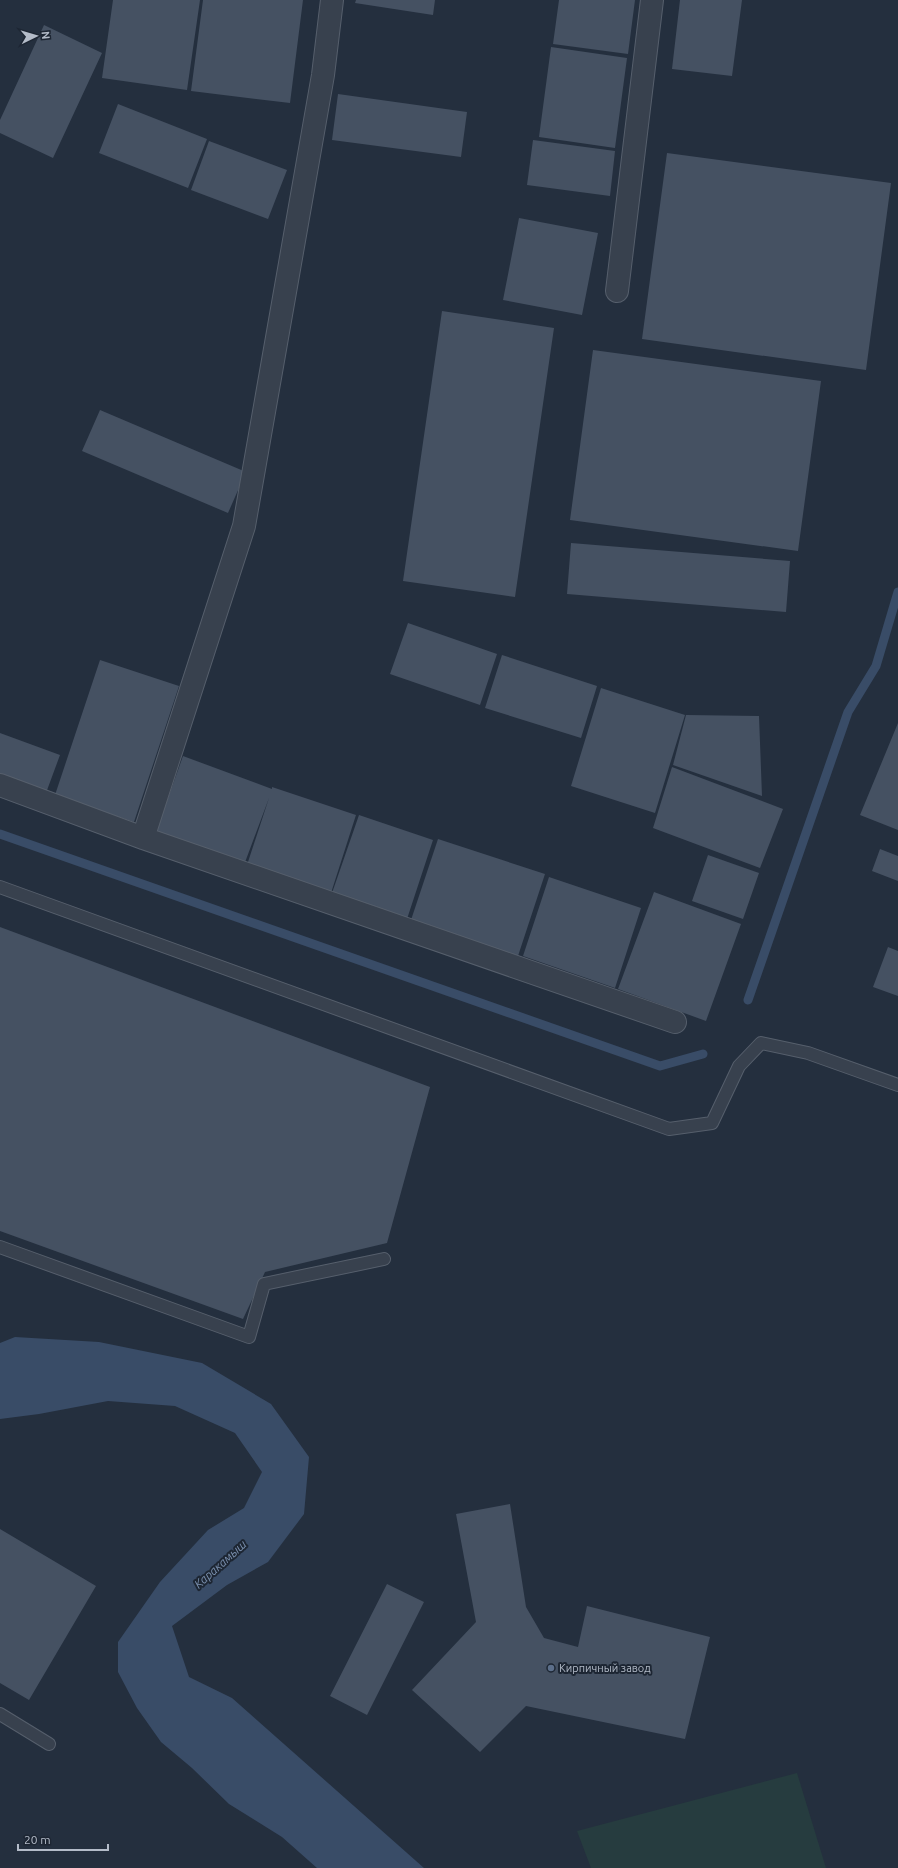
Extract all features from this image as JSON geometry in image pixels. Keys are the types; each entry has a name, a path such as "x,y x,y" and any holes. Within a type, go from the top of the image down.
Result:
{"street":[{"path":"144,838 244,526 323,75 332,0"},
{"path":"617,291 652,0"},
{"path":"0,785 144,838 675,1022"}],"lane":[{"path":"0,887 669,1129 712,1123 739,1066 761,1043 808,1053 898,1085"},
{"path":"0,1248 249,1337 264,1284 384,1259"},
{"path":"0,1714 49,1744"}],"green space":[{"path":"797,1773 826,1868 591,1868 577,1831"}],"water":[{"name":"Каракамыш","path":"15,1337 99,1342 202,1363 271,1404 309,1457 304,1514 268,1562 227,1585 172,1626 189,1677 232,1698 424,1868 317,1868 282,1837 229,1804 192,1768 161,1742 137,1708 118,1672 118,1642 160,1582 208,1530 244,1508 262,1472 235,1433 175,1406 108,1401 39,1414 0,1419 0,1343"}],"building":[{"path":"113,0 200,0 187,90 102,78"},
{"path":"203,0 303,0 290,103 191,91"},
{"path":"356,0 435,0 433,15 355,3"},
{"path":"559,0 635,0 628,54 553,44"},
{"path":"680,0 742,0 732,76 672,69"},
{"path":"44,25 102,53 53,158 0,133 0,120"},
{"path":"551,47 627,58 615,148 539,137"},
{"path":"338,94 467,112 461,157 332,140"},
{"path":"118,104 207,139 188,188 99,153"},
{"path":"533,140 615,151 610,196 527,185"},
{"path":"209,141 287,170 268,219 191,190"},
{"path":"667,153 891,183 866,370 642,339"},
{"path":"519,218 598,233 582,315 503,300"},
{"path":"442,311 554,328 515,597 403,581"},
{"path":"593,350 821,381 798,551 570,520"},
{"path":"100,410 246,472 228,513 82,451"},
{"path":"571,543 790,561 786,612 567,594"},
{"path":"408,623 497,654 480,705 390,674"},
{"path":"502,655 597,686 581,738 485,708"},
{"path":"100,660 179,686 134,822 55,795"},
{"path":"601,688 685,715 655,813 571,786"},
{"path":"686,715 759,716 762,796 673,765"},
{"path":"898,723 898,830 860,815"},
{"path":"0,733 60,755 46,793 0,776"},
{"path":"183,756 272,789 272,787 356,815 331,893 247,865 269,798 244,865 156,832"},
{"path":"672,767 783,809 760,868 653,828"},
{"path":"359,815 433,840 407,919 332,893"},
{"path":"438,839 545,874 518,956 411,920"},
{"path":"880,849 898,856 898,881 872,871"},
{"path":"708,855 759,873 743,919 692,901"},
{"path":"549,877 641,908 615,988 523,956"},
{"path":"654,892 741,924 706,1021 618,989"},
{"path":"0,927 430,1087 387,1243 265,1272 243,1319 0,1231"},
{"path":"888,947 898,951 898,996 873,987"},
{"path":"510,1504 526,1607 544,1638 578,1647 587,1606 710,1637 685,1739 526,1706 480,1752 412,1690 476,1622 456,1514"},
{"path":"0,1529 96,1586 29,1700 0,1683"},
{"path":"387,1584 424,1602 367,1715 330,1696"}],"waterway":[{"path":"748,1000 848,712 876,666 898,592"},
{"path":"0,834 660,1066 703,1054"}],"place":[{"name":"Кирпичный завод","path":"551,1668"}]}
